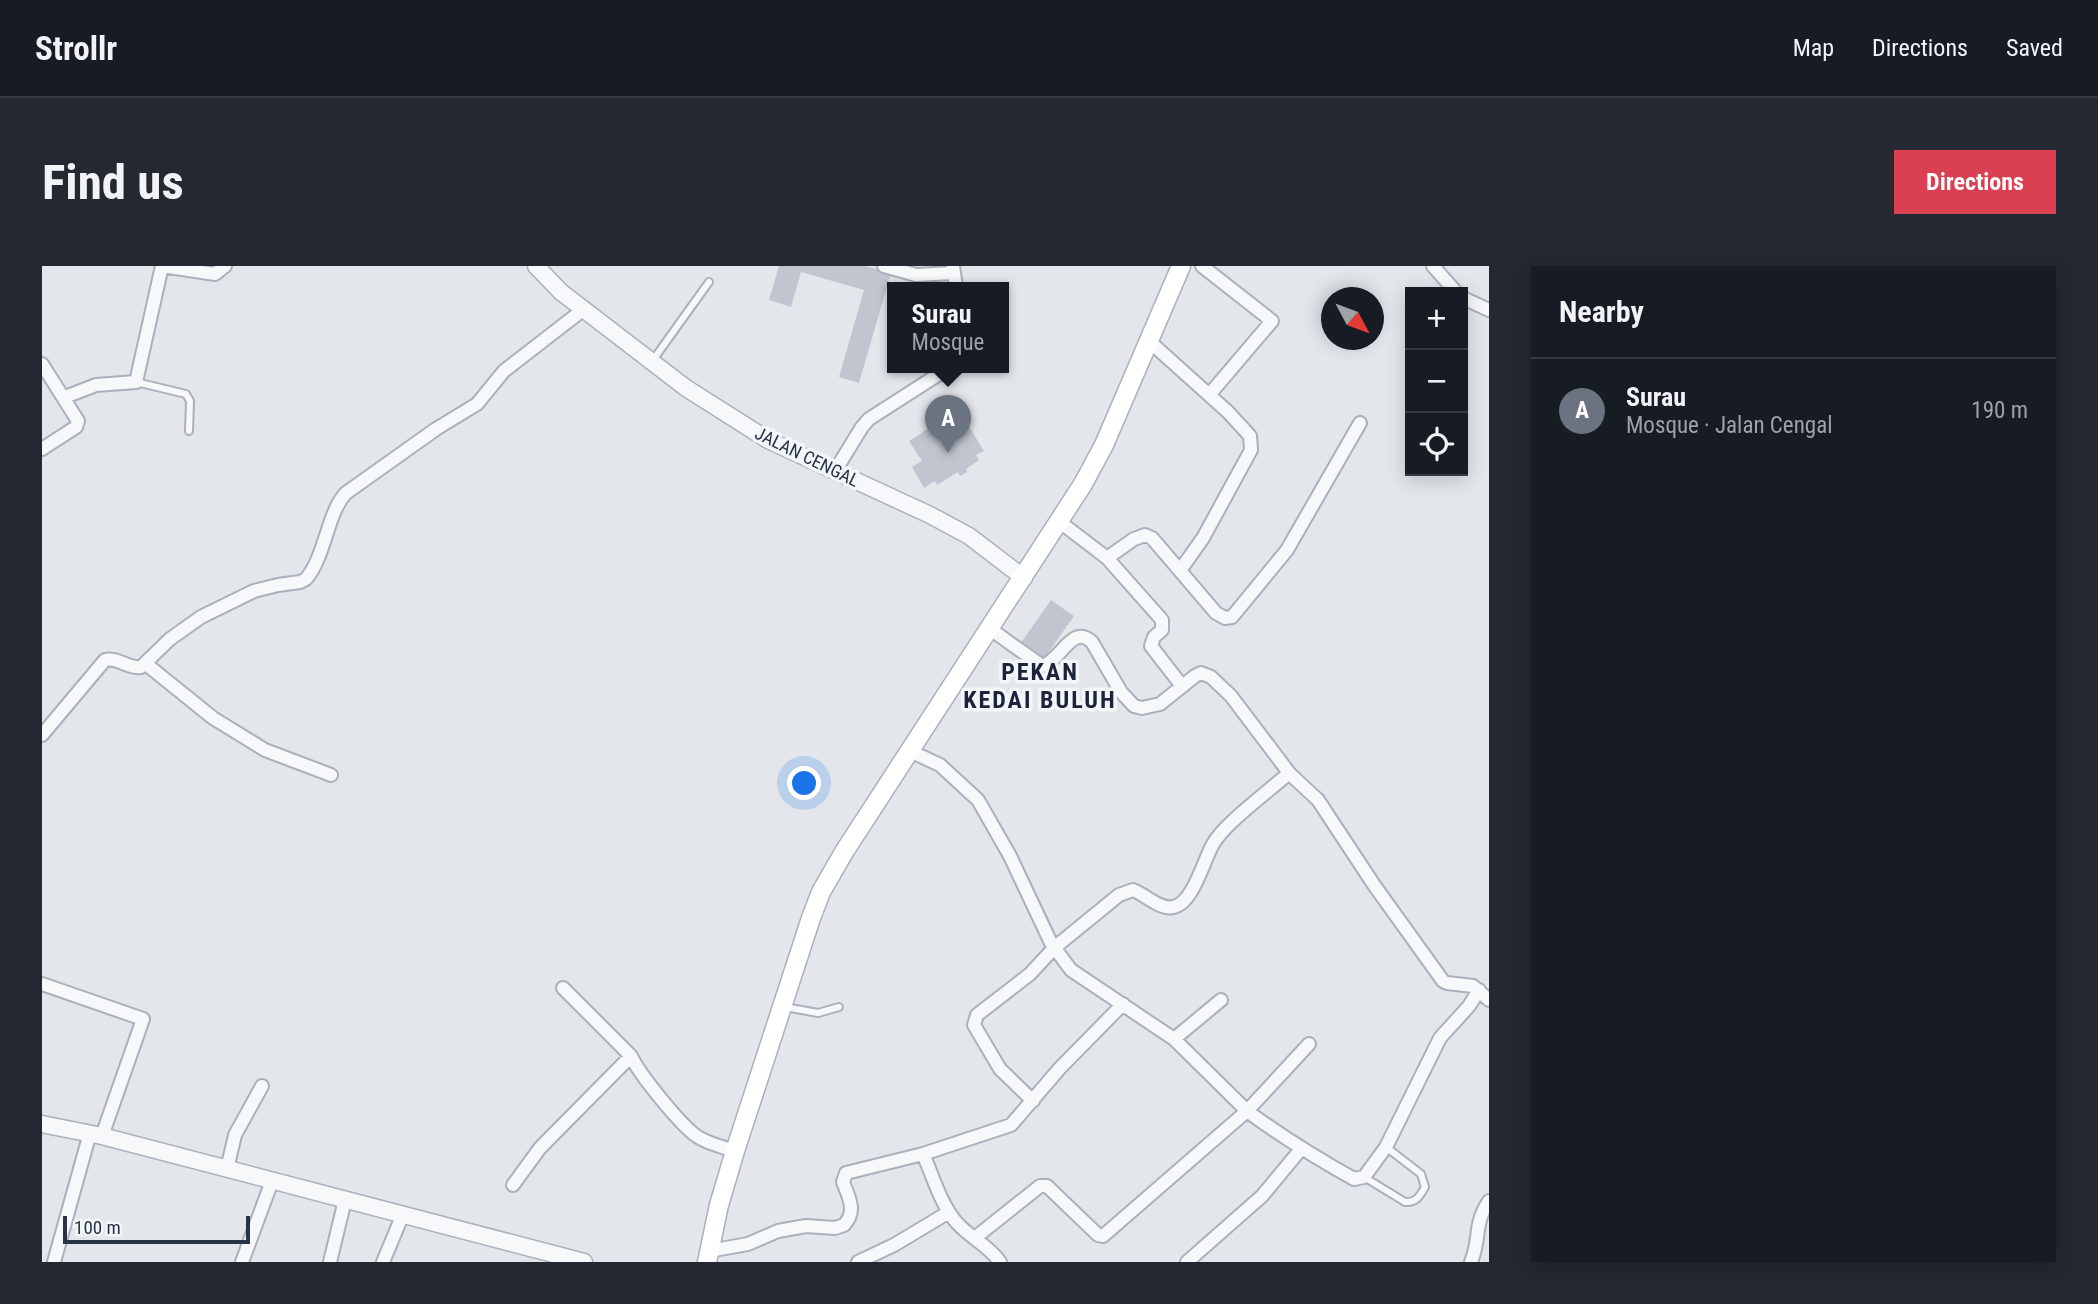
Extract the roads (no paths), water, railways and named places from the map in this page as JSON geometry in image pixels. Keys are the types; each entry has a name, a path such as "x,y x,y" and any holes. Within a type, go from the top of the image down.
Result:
{"main road":[{"path":"708,1256 735,1152 821,892 844,852 1060,522 1104,445 1181,266"}],"street":[{"path":"65,397 96,385 136,382 162,266 215,274 225,266"},
{"name":"JALAN CENGAL","path":"536,266 561,292 686,388 768,440 930,514 969,536 1024,578"},
{"path":"884,266 916,275 953,269"},
{"path":"1202,266 1272,321 1209,394"},
{"path":"1433,266 1452,287"},
{"path":"1468,300 1489,310"},
{"path":"42,735 106,660 111,659 136,668 146,664 170,639 201,617 254,591 306,579 346,492 436,429 477,404 504,371 584,309"},
{"path":"1149,341 1209,394 1250,436 1251,450 1203,538 1181,569"},
{"path":"42,364 65,397 78,424 42,449"},
{"path":"835,471 869,419 941,373"},
{"path":"1107,558 1134,539 1145,535 1152,538 1216,613 1225,618 1232,617 1287,551 1360,423"},
{"path":"1060,522 1107,558 1162,620 1161,630 1154,637 1151,646 1182,686"},
{"path":"989,628 1042,666 1053,661 1074,637 1086,637 1092,642 1121,692 1134,706 1142,708 1160,704 1200,673 1211,677 1231,696 1289,773 1324,807 1389,906 1443,981 1468,984 1489,1000"},
{"path":"146,664 214,718 265,750 331,775"},
{"path":"910,751 940,765 978,800 1010,856 1054,948 1071,970 1174,1039 1247,1111 1301,1149 1354,1179 1364,1177 1386,1147 1440,1038 1469,1006 1479,990"},
{"path":"1033,1101 1000,1069 977,1032 974,1020 977,1015 1119,895 1133,891 1163,906 1172,908 1180,905 1194,887 1219,836 1289,773"},
{"path":"42,984 142,1019 96,1135 54,1262"},
{"path":"563,988 631,1056 637,1069 690,1130 708,1143 735,1152"},
{"path":"1174,1039 1221,1000"},
{"path":"708,1256 779,1231 806,1226 835,1228 844,1225 852,1212 852,1203 843,1182 846,1173 923,1154 1004,1129 1018,1119 1060,1068 1122,1004"},
{"path":"976,1237 1040,1186 1047,1186 1098,1235 1103,1236 1247,1111 1309,1044"},
{"path":"513,1185 540,1148 631,1056"},
{"path":"227,1169 235,1135 262,1086"},
{"path":"42,1124 96,1135 584,1262"},
{"path":"1187,1262 1262,1196 1301,1149"},
{"path":"923,1154 949,1212 959,1225 976,1237 1000,1262"},
{"path":"242,1262 272,1181"},
{"path":"330,1262 345,1200"},
{"path":"1471,1262 1477,1244 1478,1221 1489,1201"},
{"path":"859,1262 894,1245 949,1212"},
{"path":"383,1262 403,1214"}],"lane":[{"path":"652,362 709,282"},
{"path":"136,382 186,394 190,401 189,431"},
{"path":"783,1007 818,1013 839,1007"},
{"path":"1364,1177 1405,1202 1419,1198 1425,1187 1421,1174 1386,1147"}],"place":[{"name":"Surau","path":"948,453"}],"district":[{"name":"PEKAN KEDAI BULUH","path":"1040,686"}]}
